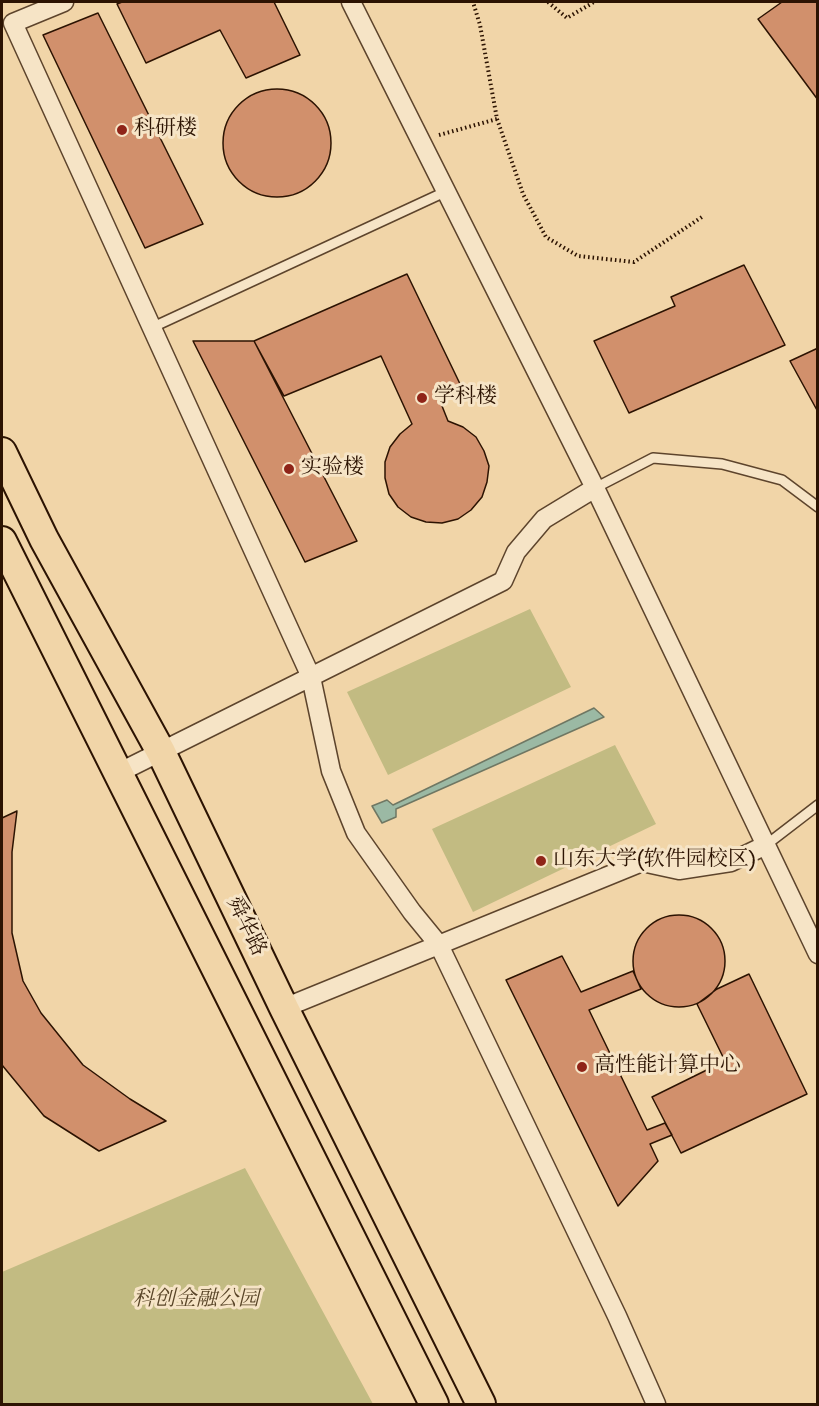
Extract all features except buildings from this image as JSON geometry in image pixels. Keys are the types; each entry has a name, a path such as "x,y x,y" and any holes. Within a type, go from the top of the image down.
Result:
{"main road":[{"name":"舜华路","path":"2,452 44,539 161,752 284,1008 481,1404"},
{"path":"2,541 434,1404"}],"street":[{"path":"64,2 13,23 311,677 332,771 356,833 412,912 439,945 617,1316 656,1404"},
{"path":"351,2 595,488 818,954"},
{"path":"118,773 503,581 516,552 544,519 595,488"},
{"path":"284,1008 642,862 680,870 731,862 766,845"}],"lane":[{"path":"151,328 447,191"},
{"path":"595,488 653,458 722,464 782,480 818,507"},
{"path":"766,845 818,805"}],"path":[{"path":"473,2 480,25 497,119 523,194 546,237 578,256 634,262 702,217"},
{"path":"548,2 567,18 594,2"},
{"path":"421,140 497,119"}],"green space":[{"path":"530,609 571,687 388,775 347,692"},
{"path":"615,745 656,824 473,912 432,829"},
{"name":"科创金融公园","path":"245,1168 373,1404 2,1404 2,1272"}],"shaded area":[{"path":"594,708 604,717 396,809 396,817 382,823 372,806 387,800 393,805"}],"place":[{"name":"科研楼","path":"122,130"},
{"name":"学科楼","path":"422,398"},
{"name":"实验楼","path":"289,469"},
{"name":"山东大学(软件园校区)","path":"541,861"},
{"name":"高性能计算中心","path":"582,1067"}]}
